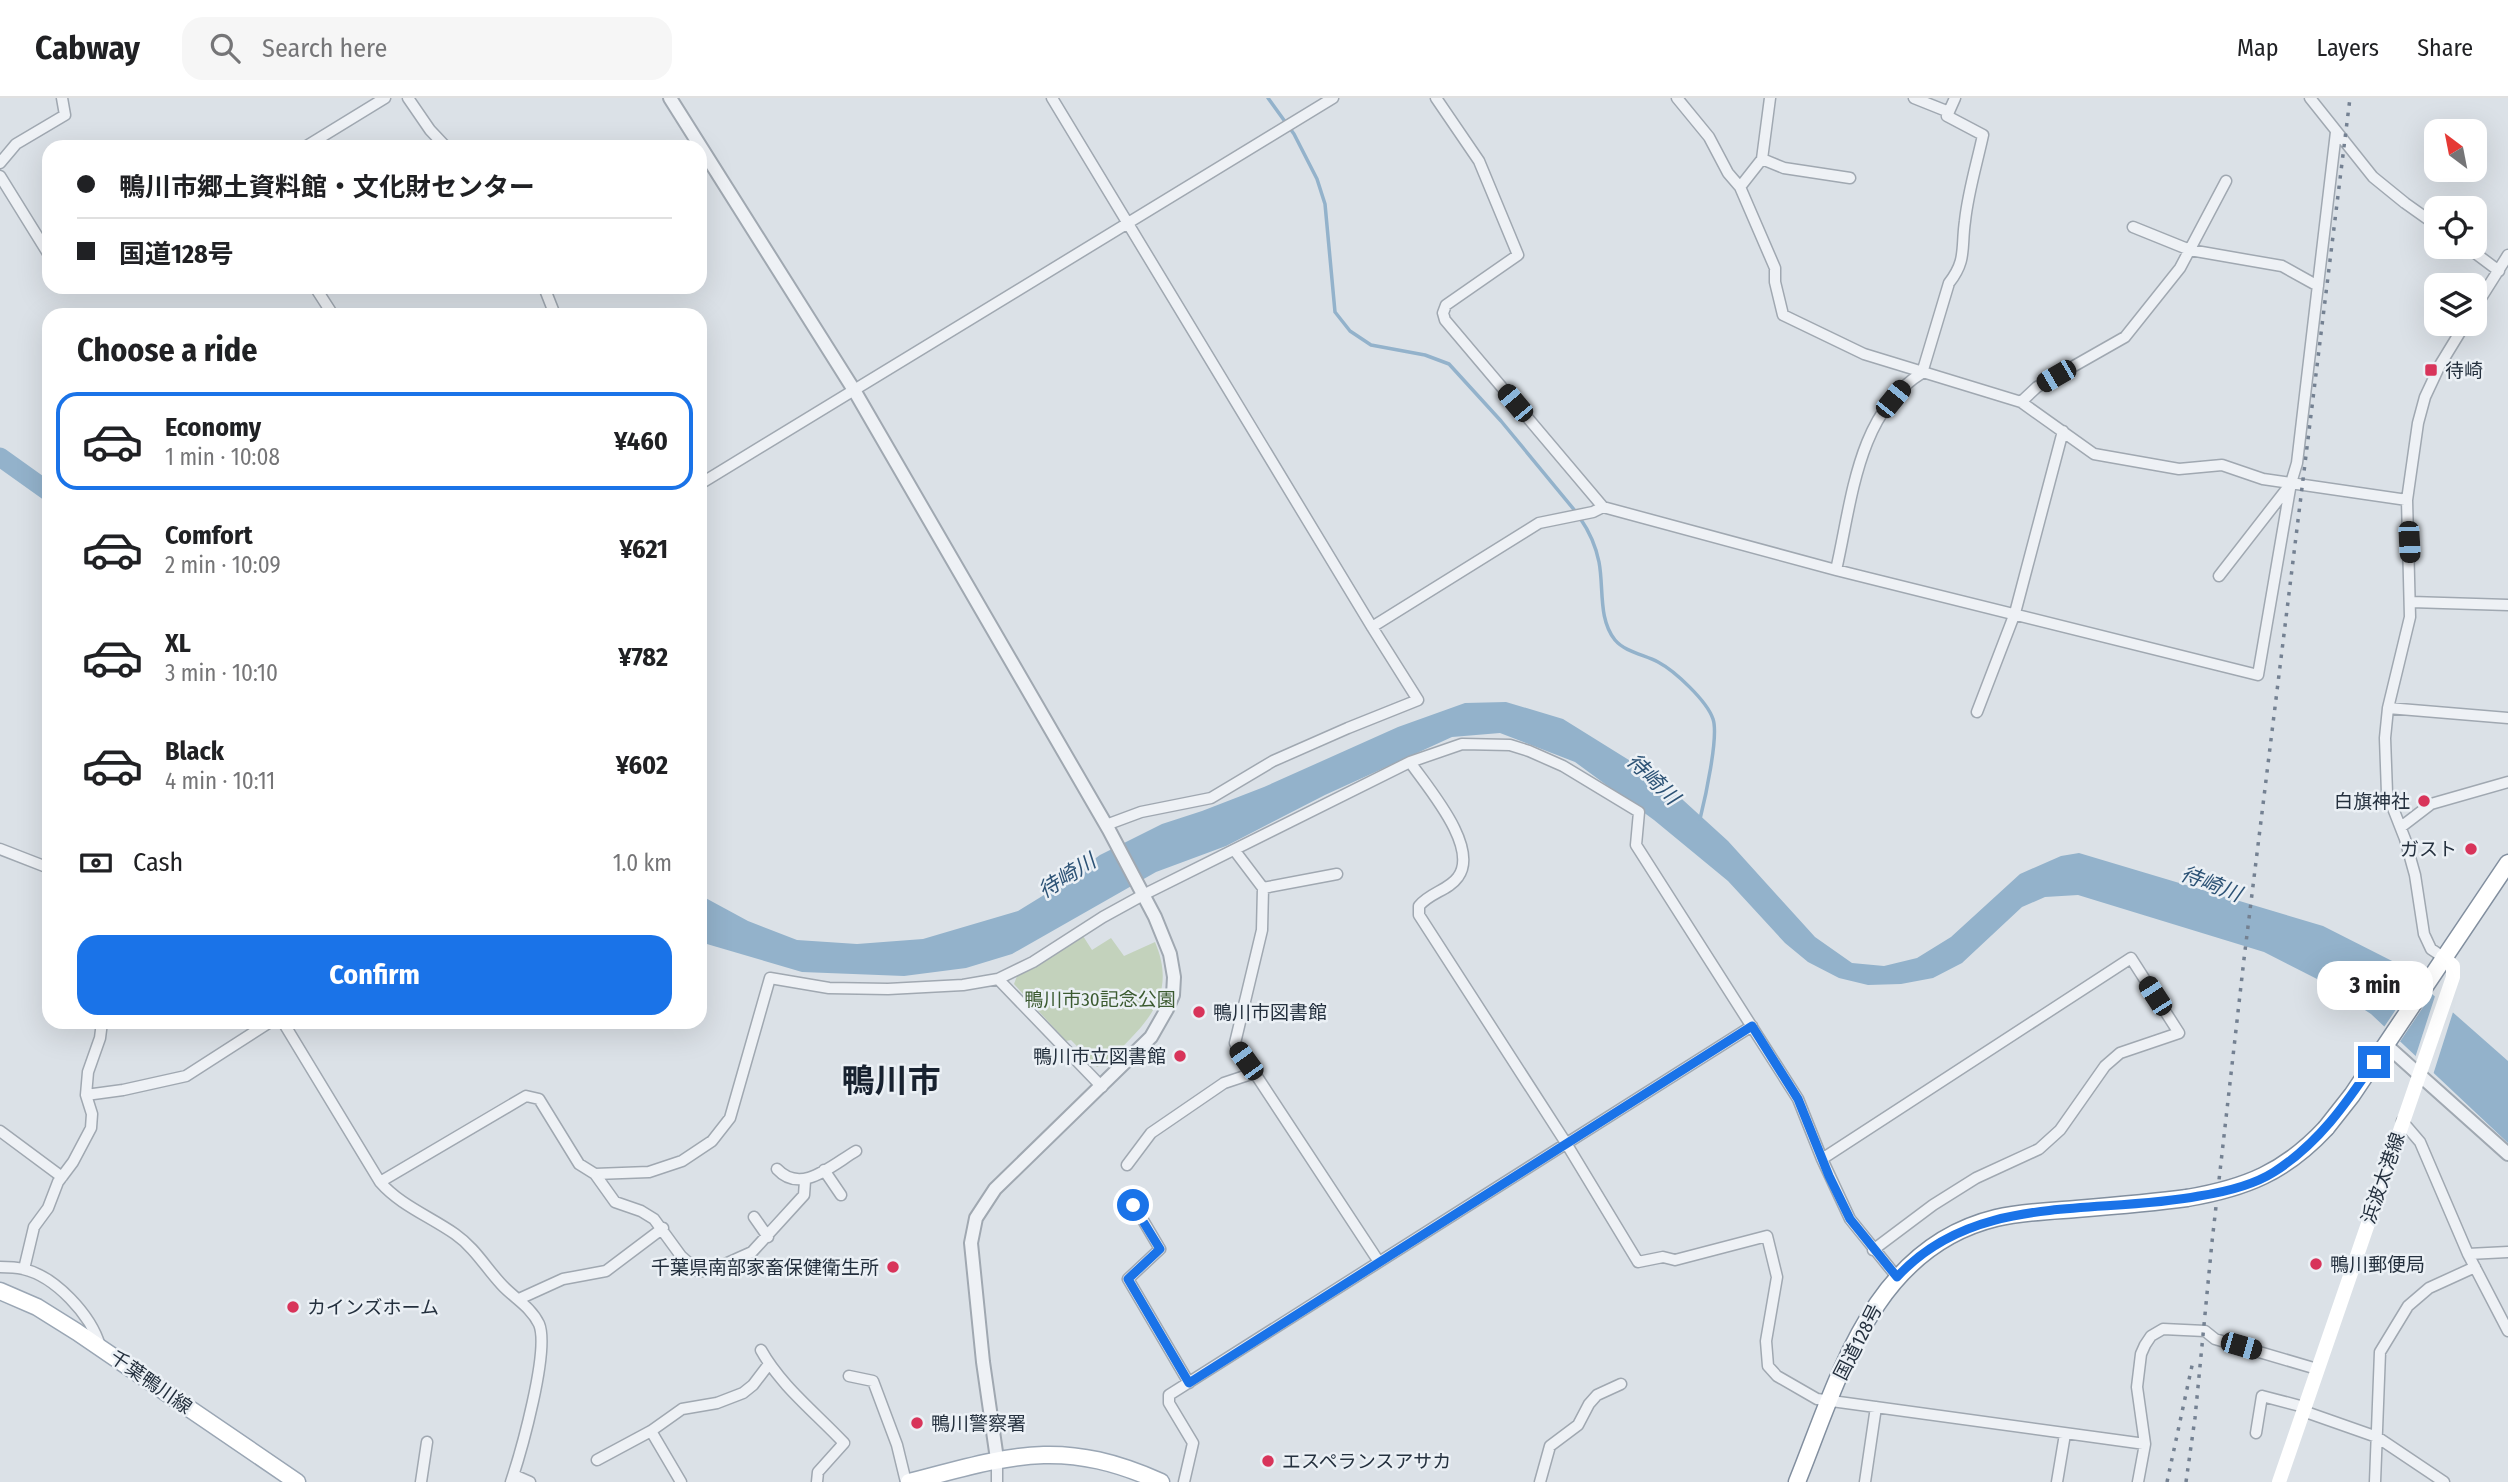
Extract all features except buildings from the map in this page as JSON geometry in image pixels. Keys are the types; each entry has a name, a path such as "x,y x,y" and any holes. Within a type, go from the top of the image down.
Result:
{"main road":[{"name":"国道128号","path":"1797,1482 1829,1403 1871,1312 1897,1277 1921,1254 1959,1231 1997,1218 2187,1199 2230,1190 2264,1177 2298,1155 2326,1128 2352,1095 2508,863"},
{"name":"浜波太港線","path":"2279,1482 2448,991 2453,969 2443,957"},
{"name":"千葉鴨川線","path":"0,1291 37,1307 100,1346 297,1482"},
{"path":"908,1482 997,1459 1051,1453 1078,1455 1124,1467 1161,1482"}],"street":[{"path":"0,163 16,144 65,115 62,98"},
{"path":"316,140 385,98"},
{"path":"408,98 439,140"},
{"path":"670,98 696,140"},
{"path":"1052,98 1418,700 1273,761 1211,798 1141,812 1107,828"},
{"path":"707,480 1129,225 1333,98"},
{"path":"1436,98 1479,161 1517,255 1446,305 1443,313 1445,320 1603,507 1836,570 2258,674 2291,483 2297,463 2336,132"},
{"path":"1677,98 1709,137 1728,173 1740,187 1775,268 1775,282 1783,315 1864,354 2021,402 2094,454 2179,469 2222,464 2263,479 2407,500"},
{"path":"1740,187 1762,159 1770,98"},
{"path":"1914,98 1949,112"},
{"path":"1836,570 1864,445 1880,415 1906,383 1923,373 1949,283 1964,258 1965,221 1983,135 1947,116 1955,98"},
{"path":"2310,98 2373,177 2424,216"},
{"path":"707,157 854,390 1107,828 1163,934 1170,954 1174,977 1173,995 1161,1023 1151,1037 990,1195 973,1228 971,1243 975,1286 997,1459 997,1482"},
{"path":"1762,159 1784,168 1850,178"},
{"path":"0,176 42,244"},
{"path":"2021,402 2037,387 2125,337 2167,285 2190,250 2225,181"},
{"path":"2133,227 2190,250 2282,266 2318,286"},
{"path":"2487,289 2508,255"},
{"path":"2483,259 2499,271"},
{"path":"2443,957 2429,947 2424,934 2415,875 2401,827 2389,801 2385,749 2388,708 2408,631 2411,601 2407,500 2418,423 2425,397 2458,336"},
{"path":"1978,712 2015,613 2063,431"},
{"path":"2220,576 2291,483"},
{"path":"1372,627 1539,523 1592,512 1603,507"},
{"path":"2411,601 2508,605"},
{"path":"2388,708 2508,718"},
{"path":"380,1182 526,1096 539,1099 579,1164 595,1174 604,1176 649,1172 669,1167 696,1152 722,1130 730,1118 769,978 829,988 888,989 963,985 998,979 1033,962 1142,893 1235,851 1410,762 1462,744 1510,745 1563,766 1639,812 1636,845 1798,1099 1850,1219 1897,1277"},
{"path":"1410,762 1456,831 1462,849 1460,875 1424,900 1419,906 1419,915 1566,1143 1638,1262 1663,1257 1675,1260 1767,1236 1777,1276 1766,1341 1768,1366 1777,1376 1817,1399 1829,1403 2145,1444"},
{"path":"2401,827 2431,804 2508,782"},
{"path":"0,849 42,865"},
{"path":"1235,851 1263,888 1262,930 1235,1036 1237,1050 1379,1262"},
{"path":"1263,888 1337,874"},
{"path":"1822,1159 2131,958 2179,1033 2120,1053 2105,1066 2060,1130 2039,1149 1976,1178 1933,1205 1873,1250"},
{"path":"998,979 1102,1087"},
{"path":"1184,1482 1193,1443 1169,1403 1169,1395 1752,1026"},
{"path":"24,1269 34,1227 48,1208 62,1177 91,1128 92,1114 86,1095 88,1072 101,1029"},
{"path":"86,1095 186,1076 259,1029"},
{"path":"288,1029 391,1196 456,1235 482,1258 502,1285 534,1314 542,1332 536,1385 512,1479"},
{"path":"2388,1041 2420,1067 2508,1154"},
{"path":"1127,1165 1151,1133 1224,1083 1254,1073"},
{"path":"2402,1121 2420,1142 2474,1267 2508,1331"},
{"path":"0,1131 62,1177"},
{"path":"777,1169 785,1177 805,1181 856,1151"},
{"path":"824,1170 841,1195"},
{"path":"595,1174 615,1202 649,1215 663,1227 681,1256 699,1272 714,1269 752,1252 804,1195 805,1181"},
{"path":"1133,1205 1160,1249 1128,1279 1189,1383"},
{"path":"754,1217 768,1237"},
{"path":"519,1299 563,1279 606,1270 663,1227"},
{"path":"2468,1254 2508,1252"},
{"path":"0,1267 24,1269 50,1282 78,1307 92,1326 100,1346"},
{"path":"2375,1482 2379,1352 2408,1306 2429,1288 2474,1267"},
{"path":"2138,1482 2145,1444 2138,1398 2141,1354 2151,1336 2163,1329 2205,1331 2215,1339 2317,1368"},
{"path":"761,1350 785,1384 844,1443 818,1472 817,1482"},
{"path":"597,1460 651,1431 682,1409 717,1403 743,1394 769,1364"},
{"path":"849,1376 873,1381 908,1482"},
{"path":"1540,1482 1550,1446 1578,1425 1597,1395 1621,1384"},
{"path":"2256,1433 2262,1396 2377,1437 2445,1482"},
{"path":"1865,1482 1876,1407"},
{"path":"651,1431 681,1482"},
{"path":"2057,1482 2065,1434"},
{"path":"421,1482 427,1442"},
{"path":"501,1482 512,1479 530,1482"}],"green space":[{"name":"鴨川市30記念公園","path":"1083,936 1092,950 1111,938 1124,956 1155,942 1163,979 1154,1010 1107,1062 1097,1067 1071,1040 1066,1041 1014,984 1017,976"}],"water":[{"path":"1506,702 1563,719 1661,780 1728,841 1815,937 1852,963 1884,966 1917,958 1951,937 2020,874 2061,856 2079,853 2323,926 2398,964 2508,1061 2508,1143 2371,1014 2319,980 2264,952 2078,895 2045,897 2022,907 1962,963 1933,978 1901,984 1868,985 1839,978 1808,962 1785,943 1728,881 1654,820 1575,762 1500,733 1452,737 1325,795 1226,846 1156,872 1012,954 966,968 904,976 802,972 707,944 707,899 748,921 797,940 857,944 923,939 1018,911 1057,887 1100,855 1162,824 1264,787 1398,727 1465,703"}],"pier":[{"path":"2418,977 2434,991 2399,1043 2382,1030"},
{"path":"2436,993 2454,1009 2432,1078 2414,1061"}],"waterway":[{"path":"1268,98 1294,134 1317,179 1325,204 1335,312 1350,331 1371,345 1425,355 1449,364 1501,421 1576,512"},
{"name":"待崎川","path":"0,457 42,487"},
{"path":"1580,518 1598,556 1606,623 1615,640 1624,648 1658,662 1673,672 1697,695 1713,719 1713,753 1700,819"}],"railway":[{"path":"2186,1482 2244,959 2350,98"},
{"path":"2167,1482 2193,1361"}],"place":[{"name":"待崎","path":"2431,370"},
{"name":"白旗神社","path":"2424,801"},
{"name":"ガスト","path":"2471,849"},
{"name":"鴨川市図書館","path":"1199,1012"},
{"name":"鴨川市立図書館","path":"1180,1056"},
{"name":"鴨川郵便局","path":"2316,1264"},
{"name":"千葉県南部家畜保健衛生所","path":"893,1267"},
{"name":"カインズホーム","path":"293,1307"},
{"name":"鴨川警察署","path":"917,1423"},
{"name":"エスペランスアサカ","path":"1268,1461"}],"district":[{"name":"鴨川市","path":"891,1081"}],"route":[{"path":"1133,1205 1160,1249 1128,1279 1189,1383 1752,1026 1798,1099 1829,1176 1850,1219 1897,1277 1913,1260 1945,1239 1976,1224 1997,1218 2187,1199 2237,1188 2264,1177 2298,1155 2318,1137 2374,1062"}]}
